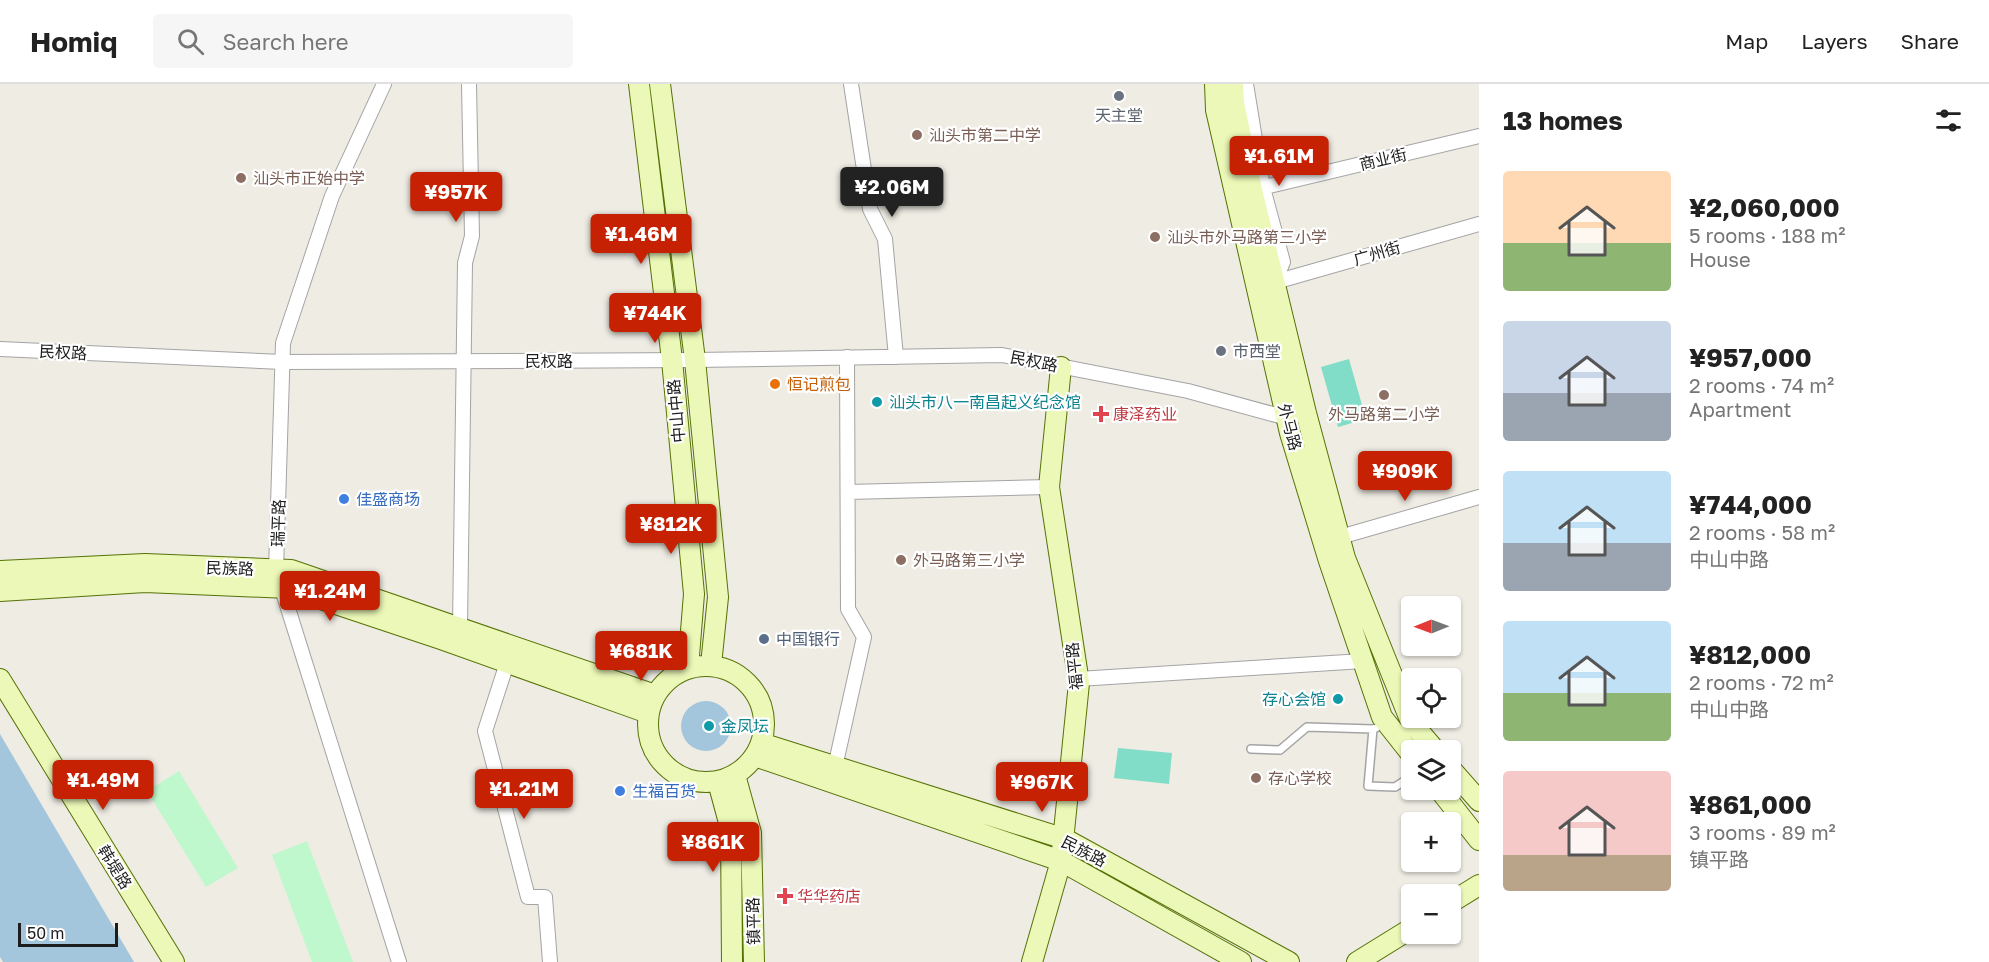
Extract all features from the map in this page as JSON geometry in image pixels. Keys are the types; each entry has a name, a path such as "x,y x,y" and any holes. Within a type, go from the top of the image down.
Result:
{"street":[{"name":"瑞平路","path":"384,84 332,196 284,343 280,579 399,962"},
{"path":"460,627 465,263 472,236 469,84"},
{"name":"中山中路","path":"639,84 672,360 694,594 688,668"},
{"name":"中山中路","path":"660,84 696,360 718,597 711,665"},
{"path":"851,84 870,209 885,239 896,357"},
{"name":"外马路","path":"1215,84 1216,110 1296,416 1329,561 1363,661 1379,726 1401,745"},
{"name":"外马路","path":"1233,84 1234,102 1258,189 1296,416 1411,722 1426,740"},
{"path":"1246,84 1258,189"},
{"name":"商业街","path":"1258,189 1479,136"},
{"name":"广州街","path":"1275,282 1479,224"},
{"name":"民权路","path":"0,349 283,362 696,360 1002,355 1188,391 1296,416"},
{"path":"835,767 864,638 848,609 847,357"},
{"name":"福平路","path":"1032,962 1061,861 1065,839 1078,679 1049,487 1061,367"},
{"path":"848,492 1049,487"},
{"path":"1340,537 1479,497"},
{"name":"民族路","path":"0,570 145,564 280,579 507,663 651,704"},
{"name":"民族路","path":"0,591 145,582 280,579 291,570 460,627 651,704"},
{"path":"1078,679 1363,661"},
{"path":"507,663 485,731 528,897 545,897 550,962"},
{"path":"711,665 728,670 743,679 755,692 762,708 764,726 758,750 727,778 699,783 680,777 665,766 653,751 648,732 651,704 663,683 688,668 711,665"},
{"name":"韩堤路","path":"0,679 174,962"},
{"name":"民族路","path":"758,750 835,767 1065,839 1289,962"},
{"name":"民族路","path":"758,750 1061,861 1241,962"},
{"name":"镇平路","path":"727,778 731,830 732,962"},
{"name":"镇平路","path":"727,778 751,833 754,962"},
{"path":"1461,781 1479,801"},
{"path":"1448,800 1479,840"},
{"path":"1461,896 1479,885"},
{"path":"1357,962 1401,935"}],"lane":[{"path":"1251,749 1280,750 1307,727 1379,726 1368,786 1395,788 1401,784"}],"green space":[{"path":"179,771 238,868 206,887 147,791"},
{"path":"307,841 353,962 312,962 272,855"}],"shaded area":[{"path":"1349,359 1366,419 1338,427 1321,367"},
{"path":"701,701 711,701 724,708 731,721 731,731 724,744 711,751 701,751 692,747 685,740 681,731 681,721 685,712 692,705"},
{"path":"0,734 134,962 3,962 0,957"},
{"path":"1118,748 1172,753 1169,784 1114,778"}],"place":[{"name":"天主堂","path":"1119,96"},
{"name":"汕头市第二中学","path":"917,135"},
{"name":"汕头市正始中学","path":"241,178"},
{"name":"汕头市外马路第三小学","path":"1155,237"},
{"name":"市西堂","path":"1221,351"},
{"name":"恒记煎包","path":"775,384"},
{"name":"外马路第二小学","path":"1384,395"},
{"name":"汕头市八一南昌起义纪念馆","path":"877,402"},
{"name":"康泽药业","path":"1101,414"},
{"name":"佳盛商场","path":"344,499"},
{"name":"外马路第三小学","path":"901,560"},
{"name":"中国银行","path":"764,639"},
{"name":"存心会馆","path":"1338,699"},
{"name":"金凤坛","path":"709,726"},
{"name":"存心学校","path":"1256,778"},
{"name":"生福百货","path":"620,791"},
{"name":"华华药店","path":"785,896"}]}
